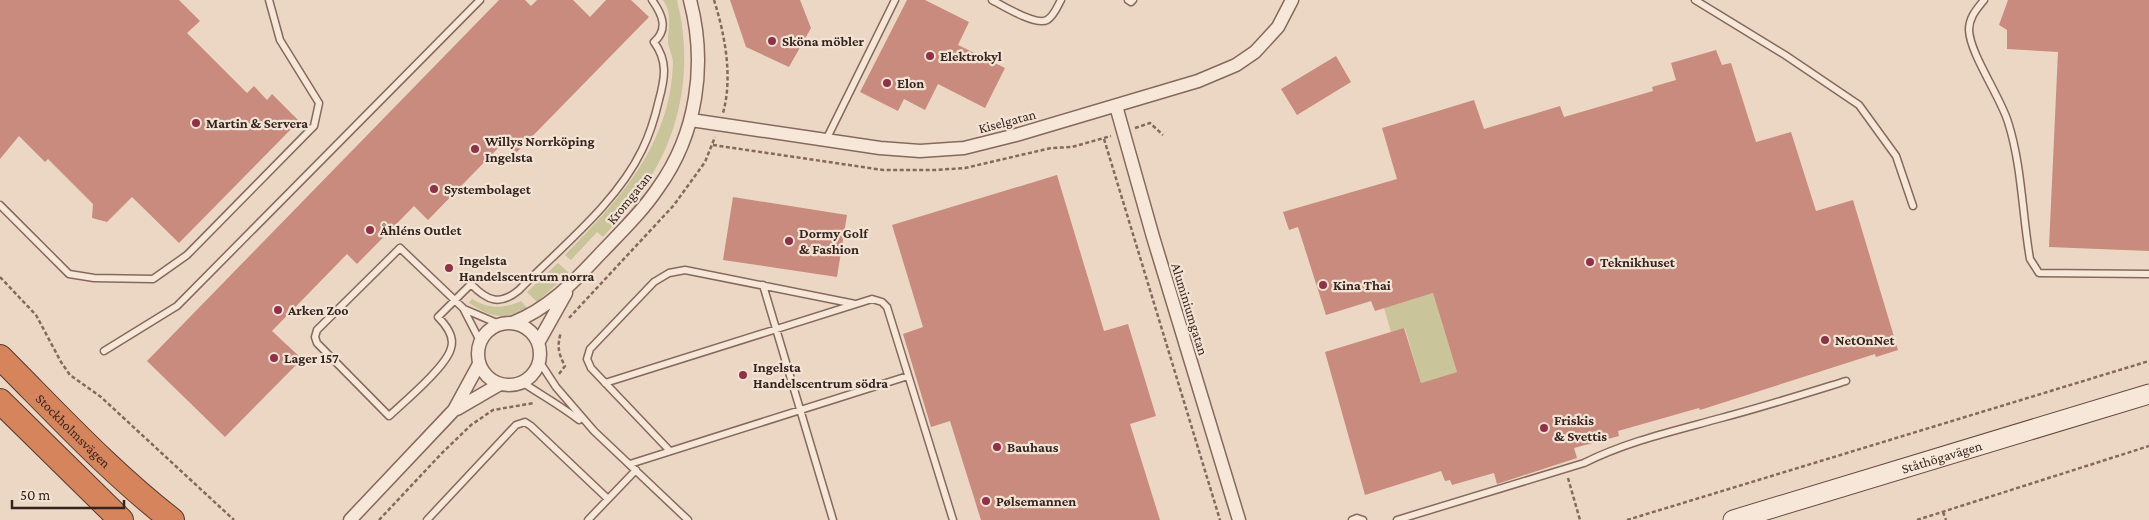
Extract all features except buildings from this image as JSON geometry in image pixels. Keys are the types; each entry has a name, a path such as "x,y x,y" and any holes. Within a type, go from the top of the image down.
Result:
{"highway":[{"name":"Stockholmsvägen","path":"0,357 94,451 149,502 172,520"},
{"path":"0,401 121,520"}],"main road":[{"name":"Ståthögavägen","path":"1733,520 2149,394"}],"street":[{"name":"Kromgatan","path":"505,323 539,310 572,284 620,233 658,188 680,150 691,120 696,94 698,66 697,36 690,0"},
{"name":"Kiselgatan","path":"691,120 880,148 920,151 964,148 1016,135 1198,81 1236,65 1255,52 1278,27 1292,0"},
{"name":"Aluminiumgatan","path":"1116,106 1153,237 1239,520"},
{"name":"Kromgatan","path":"538,343 542,332 572,284"},
{"path":"505,323 528,329 538,343 539,362 536,370 522,382 511,385 500,384 491,380 484,373 477,355 480,341 487,331 505,323"},
{"path":"350,520 454,410 479,364"},
{"path":"454,410 500,384"}],"lane":[{"path":"0,205 69,274 94,278 153,279 187,255 314,126 319,103 280,40 269,0"},
{"path":"104,351 177,306 480,0"},
{"path":"480,341 463,308 455,300 400,248 318,330 315,337 317,343 389,416 447,359 452,346 451,334 438,317 455,300 472,284 481,294 490,298 508,299 598,210 629,171 641,152 654,122 665,65 661,52 654,42 660,37 663,30 663,22 660,11 652,0"},
{"path":"826,140 895,0"},
{"path":"992,0 1038,22 1047,20 1054,14 1061,0"},
{"path":"1128,0 1131,2 1133,0"},
{"path":"1695,0 1786,55 1858,105 1896,156 1913,206"},
{"path":"1984,0 1973,14 1969,29 1971,42 2009,122 2016,154 2030,259 2039,273 2149,274"},
{"path":"670,451 591,368 587,359 590,349 654,282 669,273 685,270 856,304"},
{"path":"763,285 833,520"},
{"path":"605,383 872,299 882,302 887,307 953,520"},
{"path":"463,308 505,323"},
{"path":"539,362 552,382 594,431"},
{"path":"630,464 908,376"},
{"path":"1397,520 1584,463 1611,450 1649,436 1747,411 1846,381"},
{"path":"522,382 552,400 594,431 688,520"},
{"path":"427,520 516,425 524,422 532,426 608,499"},
{"path":"588,520 636,470"},
{"path":"1352,520 1363,520"}],"path":[{"path":"1103,138 1220,520"},
{"path":"0,277 36,315 70,375 101,397 234,520"},
{"path":"552,382 565,366 558,353 558,342 561,332"},
{"path":"1627,520 2149,361"},
{"path":"379,520 471,425 493,410 532,404 541,395"},
{"path":"1917,520 2149,446"},
{"path":"1565,469 1580,520"},
{"path":"1943,512 1946,520"}],"shaded area":[{"path":"663,0 677,0 682,26 684,76 674,125 654,171 636,199 603,237 597,232 571,260 565,255 623,192 652,145 663,120 670,93 673,63 668,44 669,16"},
{"path":"558,263 569,273 537,302 527,292"},
{"path":"1433,293 1457,372 1421,383 1405,328 1391,332 1384,308"},
{"path":"472,299 484,305 496,307 521,301 528,309 511,315 498,316 484,312 469,303"}],"place":[{"name":"Sköna möbler","path":"772,41"},
{"name":"Elektrokyl","path":"930,56"},
{"name":"Elon","path":"887,83"},
{"name":"Martin & Servera","path":"196,123"},
{"name":"Willys Norrköping Ingelsta","path":"475,149"},
{"name":"Systembolaget","path":"434,189"},
{"name":"Åhléns Outlet","path":"370,230"},
{"name":"Dormy Golf & Fashion","path":"789,241"},
{"name":"Teknikhuset","path":"1590,262"},
{"name":"Ingelsta Handelscentrum norra","path":"449,268"},
{"name":"Kina Thai","path":"1323,285"},
{"name":"Arken Zoo","path":"278,310"},
{"name":"NetOnNet","path":"1825,340"},
{"name":"Lager 157","path":"274,358"},
{"name":"Ingelsta Handelscentrum södra","path":"743,375"},
{"name":"Friskis & Svettis","path":"1544,428"},
{"name":"Bauhaus","path":"997,447"},
{"name":"Pølsemannen","path":"986,501"}]}
